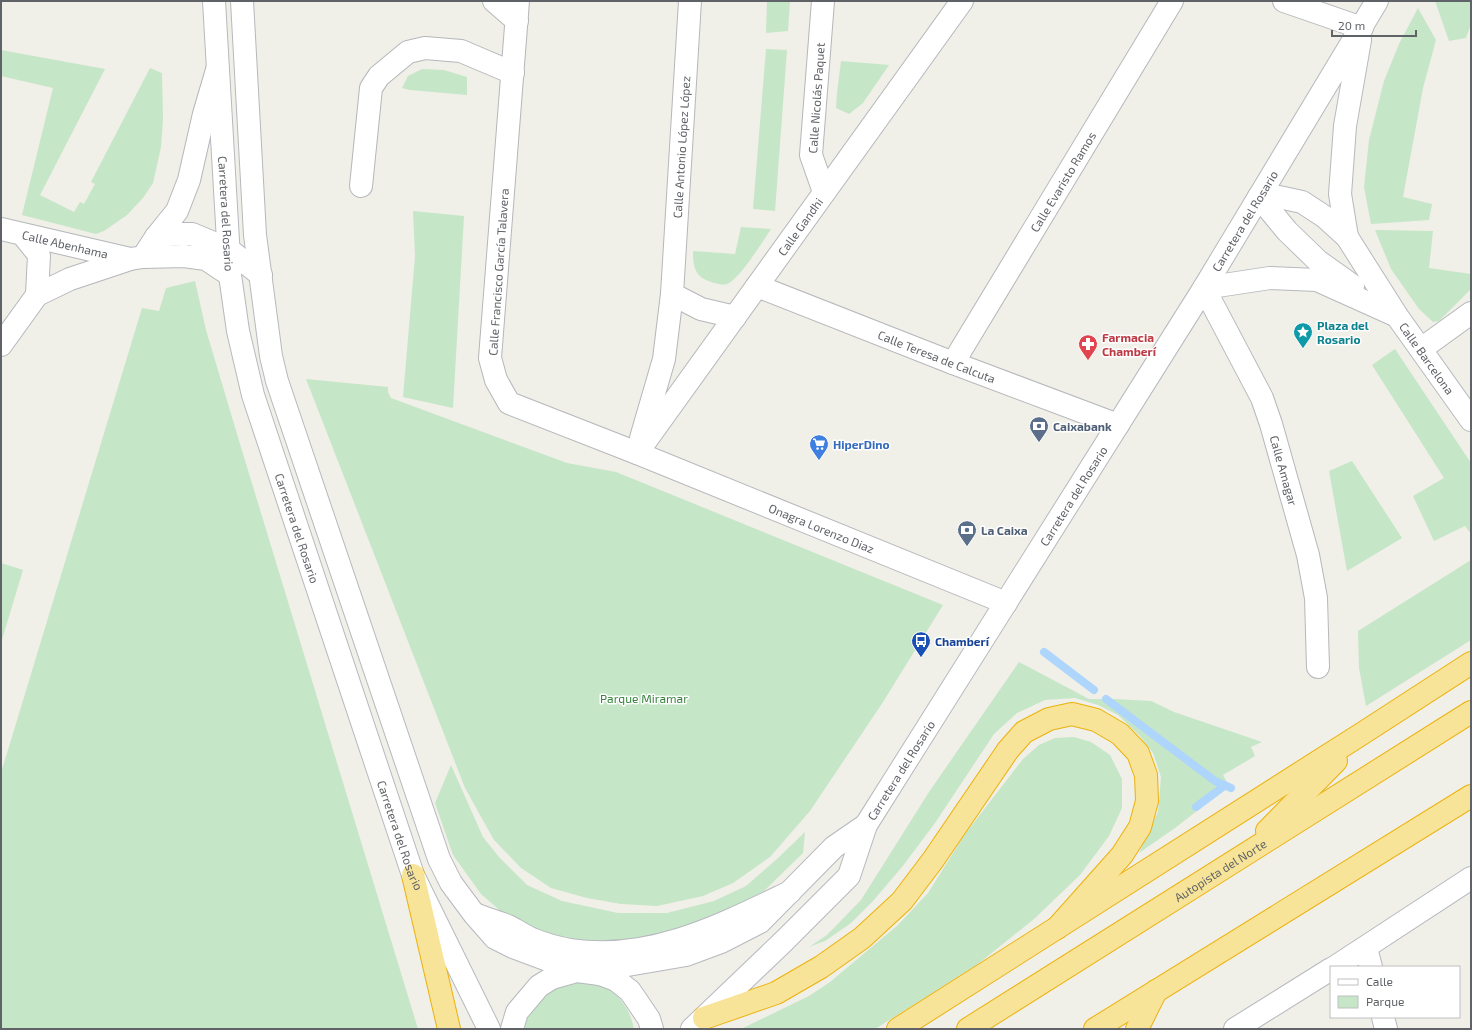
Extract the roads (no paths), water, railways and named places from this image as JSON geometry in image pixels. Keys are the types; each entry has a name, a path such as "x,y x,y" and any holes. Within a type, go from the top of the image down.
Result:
{"highway":[{"path":"898,1029 1363,733 1471,662"},
{"name":"Autopista del Norte","path":"968,1029 1471,712"},
{"path":"698,1023 776,993 821,967 862,938 902,901 933,860 1008,750 1024,732 1048,719 1072,714 1096,720 1120,734 1138,753 1146,775 1147,801 1140,827 1122,855 1057,928"},
{"path":"1241,857 1363,733"},
{"path":"1095,1029 1471,796"},
{"path":"413,874 449,1029"},
{"path":"1137,1029 1156,990"}],"street":[{"name":"Carretera del Rosario","path":"214,1 230,275 238,331 253,395 413,874 489,1029"},
{"path":"242,1 255,235 271,356 279,389 439,859 452,883 474,914 495,938 513,947 577,971 600,974 616,980 630,990 649,1019 652,1029"},
{"path":"494,1 518,11"},
{"name":"Calle Antonio López López","path":"637,453 664,359 672,294 690,1"},
{"name":"Calle Nicolás Paquet","path":"823,1 811,155 824,192"},
{"name":"Calle Gandhi","path":"637,453 962,1"},
{"name":"Calle Evaristo Ramos","path":"953,363 1172,1"},
{"path":"1284,1 1310,5 1362,28 1345,126 1340,194 1347,236"},
{"name":"Carretera del Rosario","path":"698,1023 849,876 866,825 1204,288 1377,1"},
{"name":"Calle Francisco García Talavera","path":"518,11 490,358 496,380 509,403 637,453"},
{"path":"361,186 371,88 379,76 408,52 425,48 461,51 513,73"},
{"path":"137,258 177,211 189,180 204,114 217,69"},
{"path":"1259,197 1279,197 1302,202 1325,217 1347,236"},
{"path":"1259,197 1287,231 1318,261 1397,316"},
{"name":"Calle Abenhama","path":"1,229 22,235 137,258"},
{"path":"156,237 175,234 192,234 228,249 261,275"},
{"path":"22,235 39,255 37,295"},
{"name":"Calle Barcelona","path":"1347,236 1397,316 1471,420"},
{"path":"1,345 37,295 70,279 137,258 184,256 206,259 230,275"},
{"path":"1204,288 1270,278 1317,280 1397,316"},
{"name":"Calle Teresa de Calcuta","path":"756,286 953,363 1118,425"},
{"name":"Calle Amagar","path":"1204,288 1262,398 1271,424 1309,562 1316,598 1318,667"},
{"path":"672,294 701,309 735,317"},
{"path":"1421,349 1471,313"},
{"path":"664,359 680,369 694,374"},
{"name":"Onagra Lorenzo Diaz","path":"637,453 1006,603"},
{"name":"Carretera del Rosario","path":"600,974 622,966 686,955 721,942 760,922 834,847 866,825"},
{"path":"1338,966 1368,957 1471,878"},
{"path":"474,914 508,926 533,940 570,950 604,953 645,948 702,932 790,892"},
{"path":"1235,1029 1330,970"},
{"path":"512,1029 518,1012 539,986 552,978 577,971"},
{"path":"1383,1018 1386,1029"}],"waterway":[{"path":"1044,652 1094,690"},
{"path":"1106,699 1215,781 1231,788"},
{"path":"1196,807 1224,786"}],"place":[{"name":"Plaza del Rosario","path":"1303,349"},
{"name":"Farmacia Chamberí","path":"1088,361"},
{"name":"Caixabank","path":"1039,443"},
{"name":"HiperDino","path":"819,461"},
{"name":"La Caixa","path":"967,547"},
{"name":"Chamberí","path":"921,658"}],"park label":[{"name":"Parque Miramar","path":"644,698"}]}
